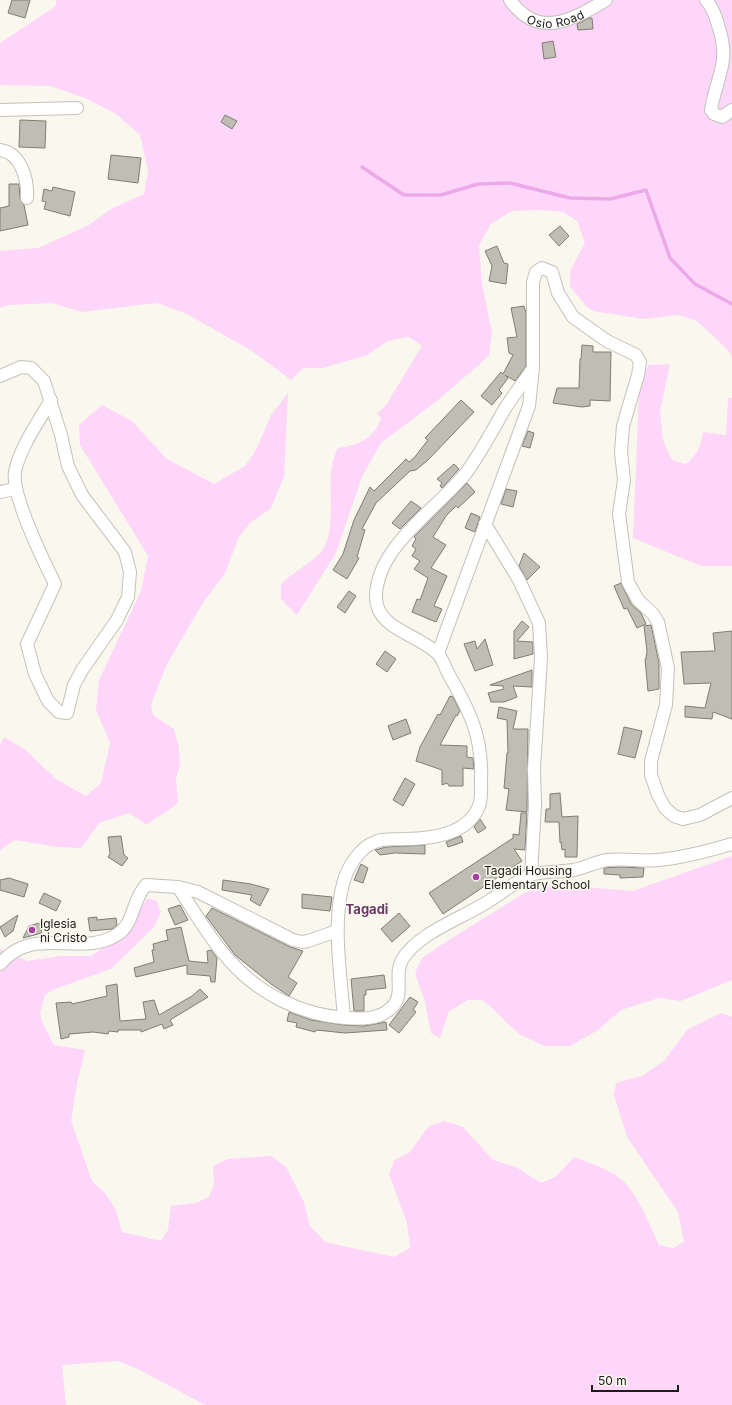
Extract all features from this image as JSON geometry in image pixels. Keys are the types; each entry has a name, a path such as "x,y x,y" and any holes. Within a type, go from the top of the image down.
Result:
{"street":[{"name":"Osio Road","path":"510,0 518,12 528,19 552,24 584,13 606,0"},
{"path":"706,0 716,18 723,38 724,58 712,110 717,117 722,117 732,110"},
{"path":"0,110 77,108"},
{"path":"0,150 10,153 24,172 28,186 27,198"},
{"path":"438,653 485,524 509,464 529,406 533,368 533,282 536,272 542,268 552,272 558,293 573,317 607,341 636,355 640,362 638,375 622,426 621,452 624,480 619,514 628,582 638,600 653,614 658,622 668,668 666,705 651,761 652,774 658,795 665,808 674,816 683,819 700,815 732,798"},
{"path":"0,376 21,367 31,368 44,381 51,400 68,466 82,495 125,552 130,572 128,597 117,620 79,675 74,685 67,713 59,712 48,701 35,674 27,644 55,584 39,552 15,489 15,472 22,454 51,400"},
{"path":"344,1018 337,931 343,884 351,864 364,848 375,841 425,839 460,829 468,824 480,805 482,758 477,732 472,718 438,653 391,624 377,607 376,595 379,579 387,560 409,528 443,497 469,469 504,410 533,368"},
{"path":"0,492 15,489"},
{"path":"485,524 512,567 530,600 539,623 541,658 534,769 535,805 532,874"},
{"path":"178,887 229,960 266,993 290,1005 313,1013 344,1018 363,1019 386,1013 392,1007 398,998 398,975 401,962 407,952 422,939 532,874 579,869 607,860 647,861 676,858 732,844"},
{"path":"0,964 9,953 24,946 43,942 94,942 109,940 126,927 139,892 146,885 178,887 198,892 293,940 302,942 308,941 337,931"}],"shaded area":[{"path":"56,0 732,0 732,357 728,350 697,321 678,315 644,319 593,311 586,306 570,286 570,271 585,243 577,221 563,212 540,210 512,211 491,224 479,245 482,284 492,333 489,356 438,400 381,443 362,477 336,553 297,615 281,599 281,584 322,551 330,526 331,473 333,460 338,448 359,443 370,436 381,418 377,414 386,405 422,346 409,337 388,341 367,355 323,368 303,368 291,380 252,351 187,314 157,303 82,312 52,303 10,305 0,308 0,251 38,248 89,225 111,209 144,194 148,171 140,135 116,114 85,98 50,86 0,85 0,43 56,6"},
{"path":"670,364 660,412 663,440 672,460 686,464 690,461 698,450 703,432 726,435 728,398 732,398 732,566 701,566 633,538 639,393 642,376 649,365"},
{"path":"288,393 284,477 271,508 250,523 239,537 225,573 203,603 167,664 151,704 153,715 174,729 179,747 180,766 176,778 178,802 171,809 147,825 129,813 99,823 81,848 56,847 15,840 0,850 0,745 4,737 26,750 56,779 86,796 101,783 110,743 96,710 99,680 141,591 148,556 80,445 79,425 102,405 132,421 167,459 214,484 245,466 256,450 271,415"},
{"path":"732,856 732,980 681,1001 659,998 621,1010 598,1030 570,1046 544,1046 519,1034 483,1000 468,1000 449,1011 440,1038 431,1033 425,1002 415,973 422,958 526,892 557,885 633,891"},
{"path":"147,898 157,901 161,912 154,927 111,969 55,989 45,995 40,1013 43,1024 54,1045 85,1050 77,1083 71,1121 92,1181 106,1194 116,1210 122,1232 161,1241 168,1230 171,1206 196,1203 209,1197 214,1184 213,1166 228,1159 272,1156 286,1167 304,1202 310,1226 325,1242 394,1257 410,1248 407,1223 389,1174 394,1160 409,1153 429,1126 445,1121 463,1127 493,1160 516,1167 541,1183 555,1177 574,1157 609,1171 621,1179 636,1197 659,1245 673,1248 684,1242 678,1212 627,1137 614,1095 616,1083 642,1076 665,1060 687,1030 721,1013 732,1017 732,1405 205,1405 140,1370 118,1361 62,1365 66,1405 0,1405 0,949 27,961 61,956 91,956 125,934"}],"building":[{"path":"12,0 30,0 25,18 8,13"},
{"path":"592,18 593,29 578,30 577,24"},
{"path":"553,41 556,57 544,59 542,43"},
{"path":"225,115 237,121 232,129 221,122"},
{"path":"20,120 46,121 45,148 19,147"},
{"path":"111,155 141,158 138,183 108,179"},
{"path":"9,184 19,184 20,198 24,205 28,225 0,231 0,208 9,206"},
{"path":"53,187 75,192 70,216 44,209 46,202 42,201 44,189 52,191"},
{"path":"560,226 569,236 559,246 549,235"},
{"path":"497,246 504,263 508,264 506,284 489,281 492,266 485,251"},
{"path":"524,306 526,313 526,366 515,381 505,375 508,378 499,390 502,393 492,405 481,396 501,372 503,374 513,355 509,353 507,338 517,337 511,308"},
{"path":"582,345 593,346 593,352 611,352 610,401 590,400 590,406 582,407 553,403 557,388 579,388"},
{"path":"461,400 474,412 428,460 416,470 410,471 376,503 362,529 365,530 357,557 359,558 347,579 333,570 343,554 354,520 370,487 374,491 406,459 409,462 414,458 428,440 425,438"},
{"path":"528,431 534,433 530,448 522,446"},
{"path":"454,464 459,469 442,488 440,486 442,483 437,479"},
{"path":"467,483 475,492 458,508 456,506 446,516 433,537 446,545 431,568 447,576 434,606 442,609 436,622 412,612 417,599 420,600 428,578 414,569 420,561 412,556 416,549 412,546 416,539 414,537"},
{"path":"506,489 517,491 513,507 501,504"},
{"path":"411,501 421,508 400,529 392,523"},
{"path":"471,513 480,517 475,532 465,528"},
{"path":"524,553 540,567 527,580 519,566"},
{"path":"621,583 631,604 641,613 646,624 637,628 627,608 624,609 614,586"},
{"path":"349,591 356,596 345,613 337,607"},
{"path":"522,621 529,627 517,641 533,642 533,654 514,659 514,631"},
{"path":"651,625 659,663 659,689 648,691 645,659 647,651 644,626"},
{"path":"732,631 732,719 713,712 712,719 685,717 685,706 705,708 711,683 684,684 681,652 715,651 713,633"},
{"path":"485,639 493,665 475,671 464,644 475,641 477,649"},
{"path":"385,651 396,659 387,672 376,664"},
{"path":"532,670 532,687 513,686 517,697 504,702 491,702 488,693 504,689 503,686 490,685"},
{"path":"450,696 453,697 460,711 457,716 456,715 440,745 467,746 467,757 473,758 474,769 463,768 463,786 449,786 447,783 442,785 442,770 416,761 420,747 438,714 440,715"},
{"path":"499,707 517,711 513,729 528,729 527,812 506,810 509,789 504,788 508,753 507,720 497,718"},
{"path":"406,719 411,733 393,740 388,726"},
{"path":"624,727 642,731 635,758 618,754"},
{"path":"405,778 415,784 403,806 393,800"},
{"path":"560,793 562,817 578,816 577,857 565,857 565,849 562,850 561,842 560,843 559,822 545,822 546,809 550,809 550,794"},
{"name":"Tagadi Housing Elementary School","path":"521,813 527,813 525,850 514,849 522,861 443,914 429,893 513,838 513,834 519,835"},
{"path":"480,819 486,828 478,833 474,827"},
{"path":"121,836 124,855 128,858 122,866 108,857 110,854 108,837"},
{"path":"461,836 463,842 448,847 446,842"},
{"path":"425,845 425,854 395,853 380,855 375,850 386,847"},
{"path":"361,864 368,868 363,883 354,880"},
{"path":"604,868 644,868 643,877 620,878 620,875 604,874"},
{"path":"9,878 28,884 24,897 0,890 0,880"},
{"path":"223,880 251,884 269,889 260,906 250,900 252,895 222,890"},
{"path":"44,893 61,901 56,911 39,903"},
{"path":"302,894 332,897 330,911 302,908"},
{"path":"180,905 188,920 175,925 168,909"},
{"path":"212,908 290,947 303,951 288,977 297,983 289,996 271,984 235,955 206,916"},
{"path":"399,913 410,926 392,942 381,929"},
{"path":"18,915 13,931 5,937 0,927"},
{"path":"97,917 97,920 116,918 117,925 112,929 90,931 88,918"},
{"name":"Iglesia ni Cristo","path":"39,923 42,933 23,938 29,926"},
{"path":"181,927 189,961 208,963 207,951 211,950 217,958 215,982 211,982 210,976 187,974 187,965 136,977 134,968 154,962 152,950 154,950 153,944 168,940 166,930"},
{"path":"384,975 386,988 366,990 366,995 364,995 364,1011 354,1011 351,979"},
{"path":"117,984 120,1021 146,1019 143,1002 154,1000 159,1015 192,996 200,989 208,997 170,1020 173,1025 164,1029 162,1024 141,1032 141,1030 118,1030 118,1032 109,1031 108,1034 93,1032 69,1034 69,1037 61,1039 56,1003 71,1002 72,1004 107,996 106,986"},
{"path":"410,997 418,1002 413,1010 416,1012 399,1033 389,1025"},
{"path":"289,1012 311,1020 344,1025 364,1026 386,1022 387,1030 345,1033 316,1030 315,1032 296,1027 297,1023 287,1021"}],"waterway":[{"path":"362,167 404,195 441,195 478,184 510,183 570,198 610,199 646,190 670,258 695,284 732,304"}],"place":[{"name":"Tagadi Housing Elementary School","path":"476,877"},
{"name":"Iglesia ni Cristo","path":"32,930"}],"district":[{"name":"Tagadi","path":"367,909"}]}
